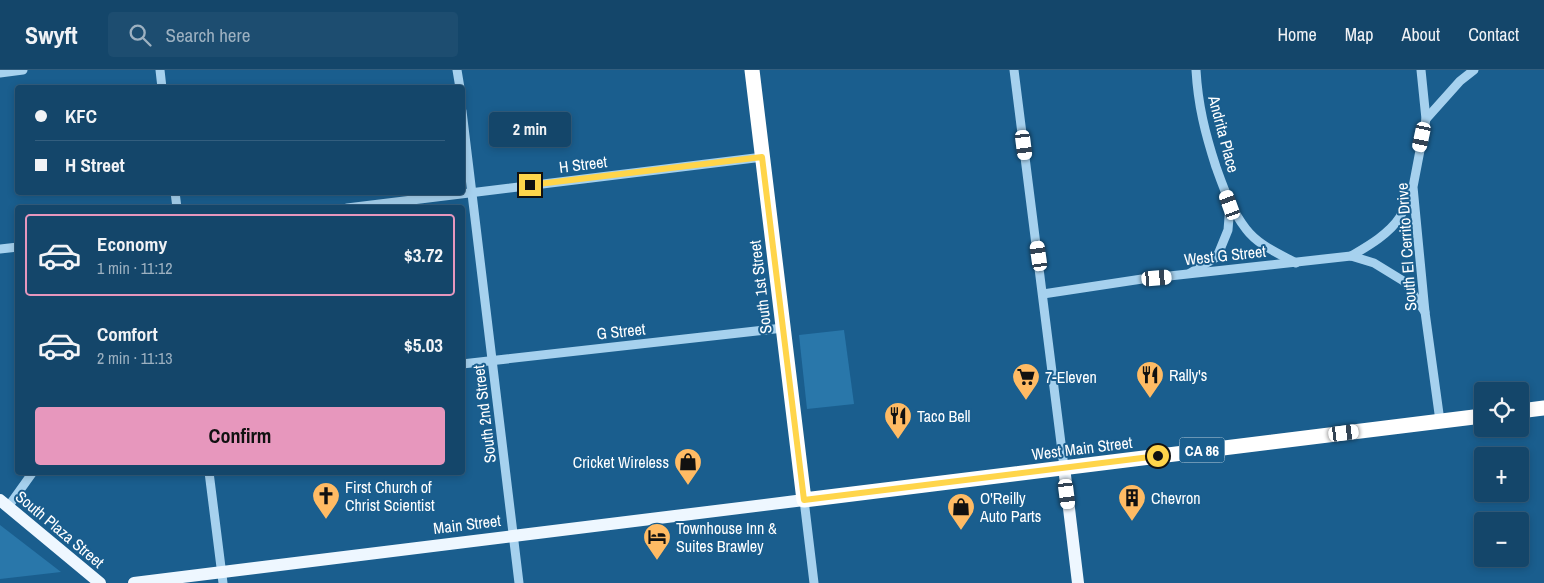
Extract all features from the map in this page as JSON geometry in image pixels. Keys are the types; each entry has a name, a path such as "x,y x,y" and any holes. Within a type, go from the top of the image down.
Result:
{"highway":[{"name":"South 1st Street","path":"752,70 804,500"},
{"path":"1529,410 1544,408"},
{"name":"West Main Street","path":"804,500 1474,417"}],"main road":[{"path":"1064,467 1078,583"},
{"name":"Main Street","path":"134,583 222,577 514,535 804,500"},
{"name":"South Plaza Street","path":"4,504 100,583"}],"street":[{"path":"0,73 23,70"},
{"path":"160,70 162,85"},
{"path":"458,70 460,85"},
{"path":"1014,70 1064,467"},
{"name":"Andrita Place","path":"1196,70 1198,99 1204,130 1230,205 1246,230 1268,248 1296,263"},
{"name":"South El Cerrito Drive","path":"1422,70 1426,119 1412,187 1440,421"},
{"path":"1426,119 1460,81 1474,70"},
{"name":"South 2nd Street","path":"465,135 519,583"},
{"name":"H Street","path":"465,193 762,157"},
{"name":"West G Street","path":"1351,256 1378,238 1395,223 1400,217 1412,187"},
{"name":"H Street","path":"370,205 449,195"},
{"name":"Andrita Place","path":"1187,275 1216,257 1228,230 1230,205"},
{"path":"0,249 15,247"},
{"name":"West G Street","path":"1043,294 1142,279 1351,256 1374,264 1405,282 1426,312"},
{"name":"G Street","path":"465,364 783,328"},
{"path":"4,504 30,475"},
{"path":"209,475 222,577"},
{"path":"804,500 814,583"}],"shaded area":[{"path":"844,330 854,404 807,409 799,335"},
{"path":"0,525 61,572 0,579"}],"place":[{"name":"Rally's","path":"1150,399"},
{"name":"7-Eleven","path":"1026,401"},
{"name":"Taco Bell","path":"898,440"},
{"name":"Cricket Wireless","path":"688,486"},
{"name":"First Church of Christ Scientist","path":"326,520"},
{"name":"Chevron","path":"1132,522"},
{"name":"O'Reilly Auto Parts","path":"961,531"},
{"name":"Townhouse Inn & Suites Brawley","path":"657,561"}],"route":[{"path":"530,185 762,157 804,500 1158,456"}]}
